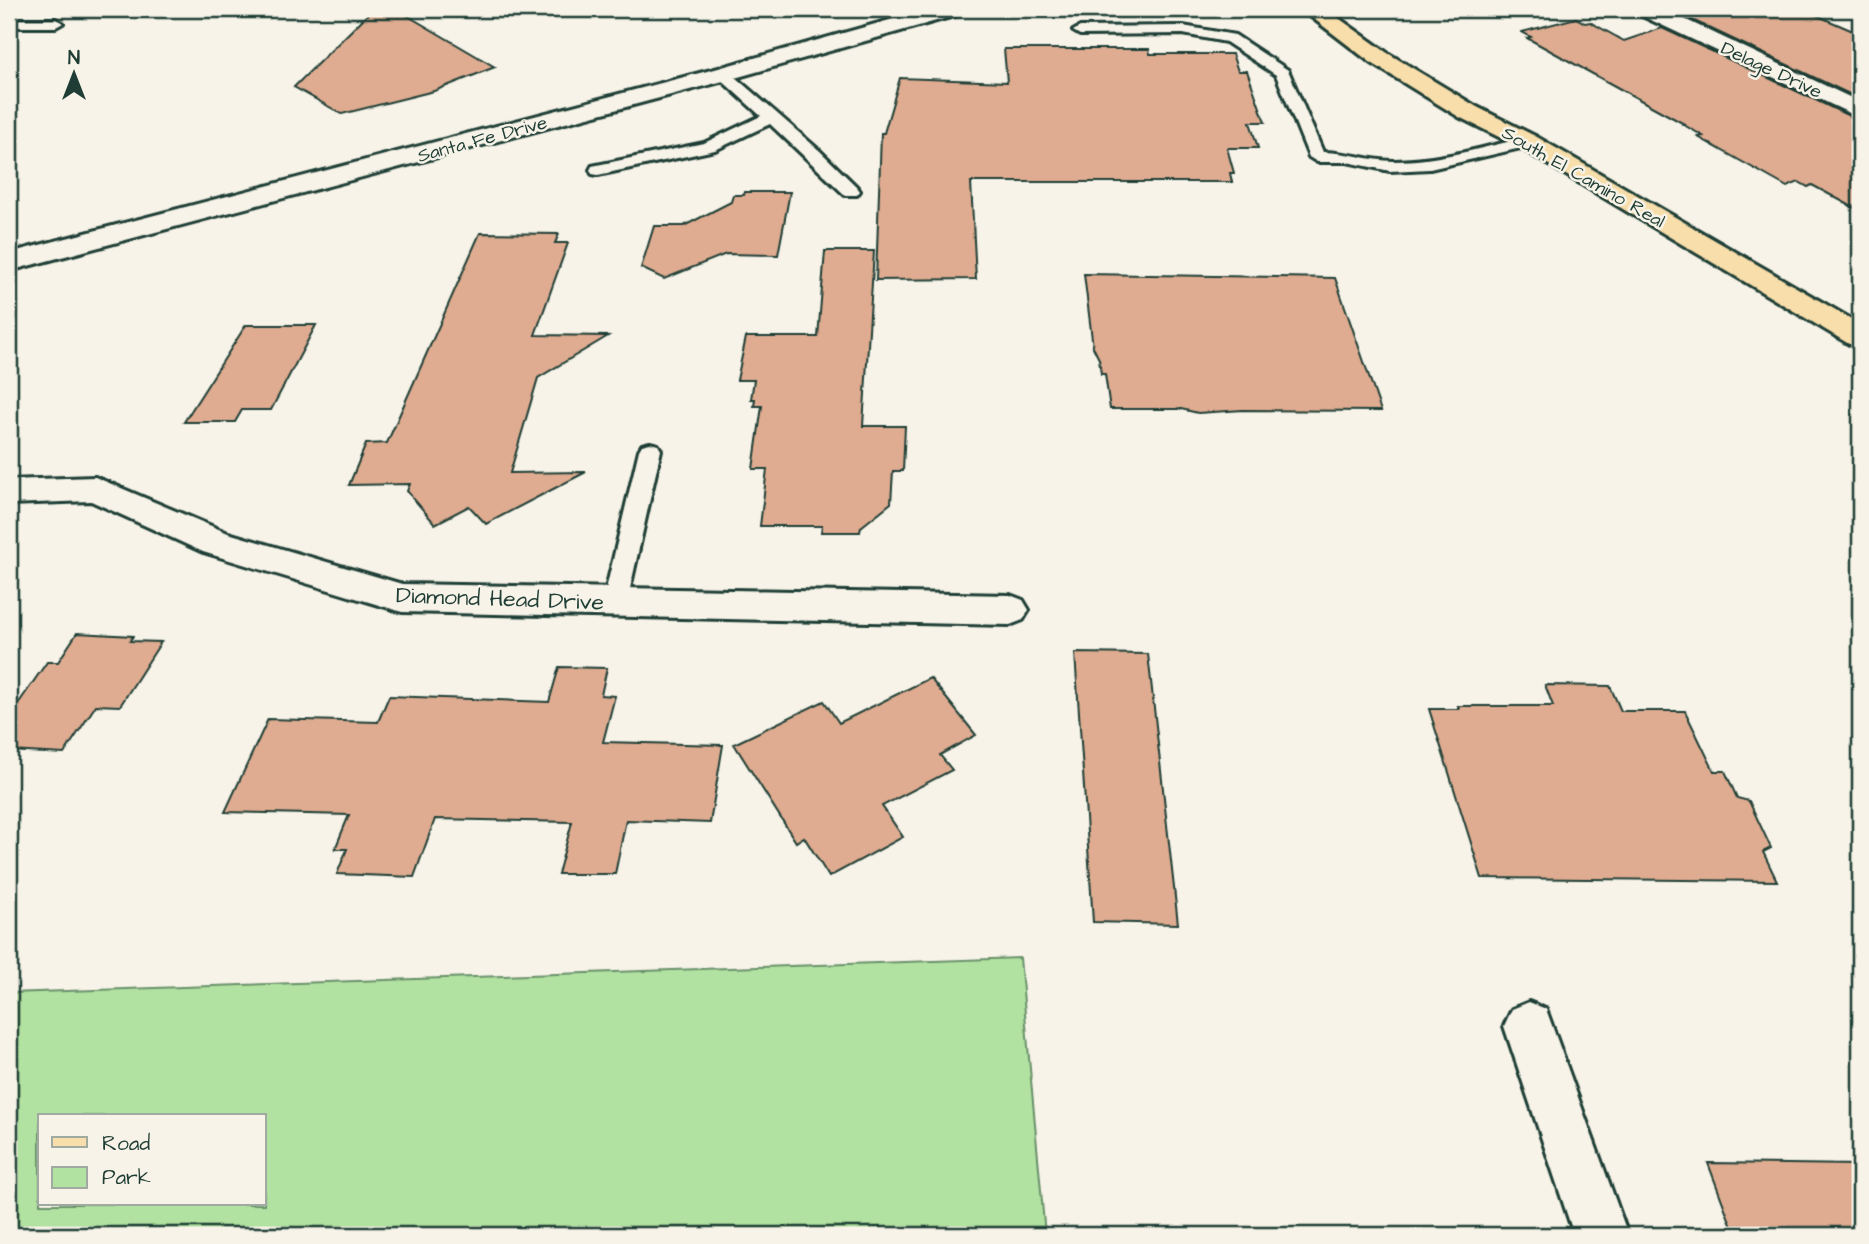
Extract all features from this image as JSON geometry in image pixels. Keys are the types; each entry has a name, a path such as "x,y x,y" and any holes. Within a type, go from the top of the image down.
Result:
{"main road":[{"name":"South El Camino Real","path":"1312,9 1378,57 1468,112 1528,142 1860,337"}],"street":[{"name":"Santa Fe Drive","path":"9,262 723,74 953,9"},
{"name":"Delage Drive","path":"1646,9 1860,111"},
{"name":"Diamond Head Drive","path":"9,492 95,489 216,543 402,598 1010,610"},
{"path":"1529,1026 1601,1235"}],"lane":[{"path":"9,23 56,23"},
{"path":"1080,31 1182,30 1230,38 1283,73 1317,156 1347,157 1390,166 1430,164 1528,142"},
{"path":"723,74 851,191"},
{"path":"598,170 709,147 772,117"},
{"path":"615,602 650,450"}],"green space":[{"path":"1020,958 1045,1235 9,1235 9,993"}],"building":[{"path":"373,9 396,9 495,67 434,91 342,114 294,87"},
{"path":"1719,9 1802,9 1860,34 1860,99 1690,19"},
{"path":"1576,18 1585,23 1590,22 1624,41 1662,28 1860,121 1860,211 1812,185 1808,187 1799,182 1787,187 1698,137 1703,136 1686,125 1527,38 1531,37 1522,32"},
{"path":"1004,49 1149,49 1150,54 1232,54 1238,71 1247,71 1265,122 1250,122 1258,148 1227,148 1234,173 1230,173 1232,182 971,182 976,279 876,280 881,133 884,133 900,78 1007,82"},
{"path":"745,192 790,192 778,255 726,254 664,279 641,268 654,226 684,226 731,202 733,195 744,195"},
{"path":"480,233 559,234 555,243 568,243 535,335 608,336 538,378 510,473 586,472 486,524 469,506 435,524 407,491 410,484 349,485 366,444 387,443"},
{"path":"825,251 874,251 863,426 905,426 903,471 893,471 891,503 861,527 860,532 821,532 822,526 760,526 767,469 753,469 762,406 754,406 755,399 751,399 754,380 737,380 746,337 818,337"},
{"path":"1084,274 1335,278 1381,411 1243,410 1198,413 1181,409 1110,409 1105,374 1101,374 1099,359 1093,347"},
{"path":"246,325 316,325 271,410 242,410 235,422 184,422"},
{"path":"77,633 133,636 130,641 161,642 120,706 96,705 64,754 9,751 9,717 47,662 58,662"},
{"path":"1075,653 1148,654 1178,924 1093,922"},
{"path":"559,667 607,668 601,695 615,696 603,742 723,745 710,823 626,820 615,874 558,874 572,822 435,819 414,877 337,874 347,849 335,849 349,815 225,812 268,719 378,722 389,696 549,702"},
{"path":"930,678 976,735 940,755 952,770 882,806 903,837 829,877 804,837 796,842 734,744 824,701 839,723"},
{"path":"1545,685 1610,686 1621,711 1685,711 1714,771 1725,771 1737,798 1749,801 1771,848 1763,852 1777,881 1482,878 1429,709 1459,709 1458,706 1553,706"},
{"path":"1708,1163 1860,1165 1860,1235 1735,1235"}]}
